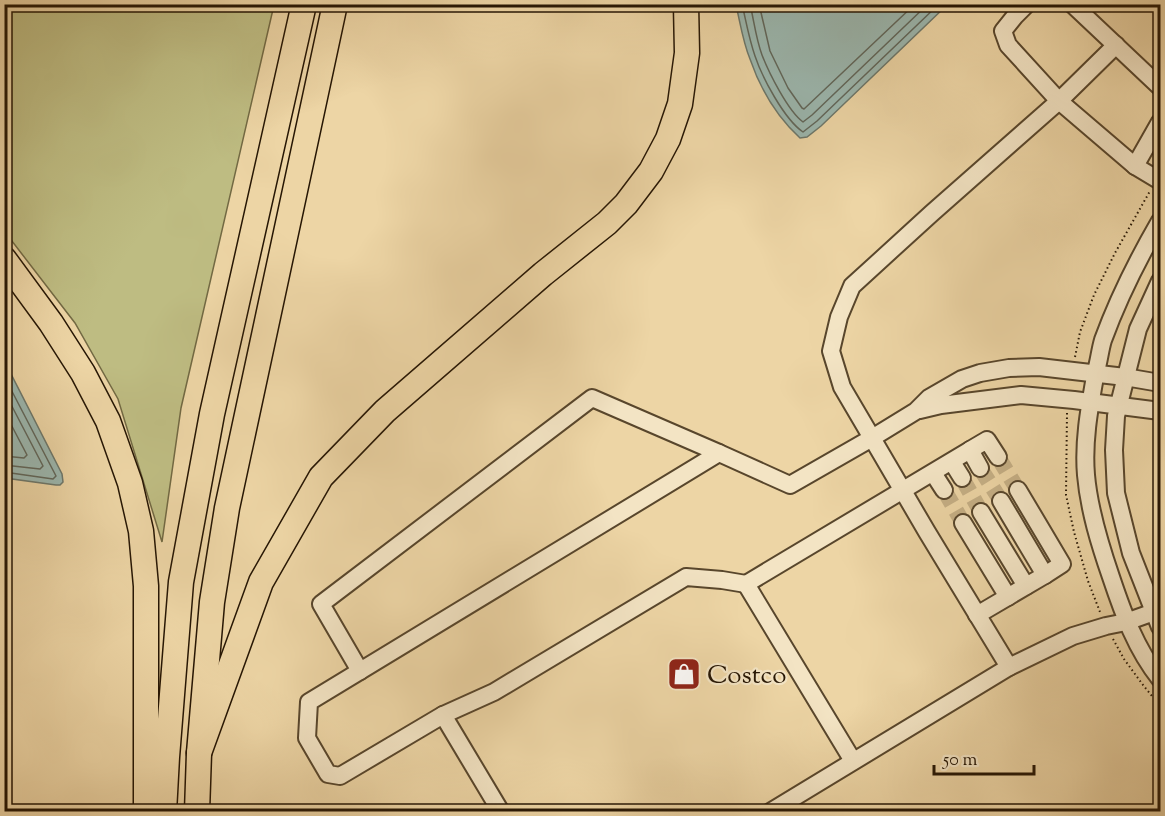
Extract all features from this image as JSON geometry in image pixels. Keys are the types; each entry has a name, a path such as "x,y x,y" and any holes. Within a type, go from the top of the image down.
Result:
{"highway":[{"path":"164,812 166,757 181,582 212,414 304,4"},
{"path":"197,812 199,753 212,602 227,508 335,4"},
{"path":"199,753 261,582 321,477 385,411 543,274 607,223 626,204 651,171 668,139 680,104 687,53 686,4"},
{"path":"4,259 51,323 83,373 108,421 130,483 141,531 146,586 146,812"}],"street":[{"path":"1028,4 1003,31 1008,45 1059,101 1135,166 1159,180"},
{"path":"1072,4 1161,87"},
{"path":"1009,667 842,387 831,351 839,317 852,286 1059,101 1116,45"},
{"path":"1135,166 1161,122"},
{"path":"1161,221 1121,296 1102,343 1090,402 1086,474 1090,503 1126,622 1151,668 1161,679"},
{"path":"770,812 1009,667 1073,636 1126,622 1157,620 1131,553 1116,493 1114,450 1116,416 1138,329 1161,281"},
{"path":"360,671 321,604 592,398 790,485 916,411 929,398 962,379 980,373 1009,368 1039,367 1161,383"},
{"path":"916,411 941,405 1022,395 1161,411"},
{"path":"719,453 309,702 307,738 328,774 340,776 443,715 494,692 686,577 746,584 987,440 998,457"},
{"path":"970,450 980,468"},
{"path":"952,462 962,478"},
{"path":"933,473 944,490"},
{"path":"977,615 1062,564 1018,490"},
{"path":"1001,501 1045,574"},
{"path":"981,512 1026,586"},
{"path":"963,523 1008,597"},
{"path":"746,584 853,761"},
{"path":"443,715 501,812"}],"path":[{"path":"1075,356 1080,332 1094,295 1114,253 1159,180"},
{"path":"1067,414 1066,495 1074,532 1097,604"},
{"path":"1114,641 1124,660 1161,706"}],"shaded area":[{"path":"4,5 274,5 181,408 162,542 118,399 75,323 5,232"}],"water":[{"path":"736,4 947,5 821,126 807,137 800,138 770,102 759,81 745,46"},
{"path":"4,365 12,376 62,474 63,482 60,485 5,478"}],"tunnel":[{"path":"998,457 1018,490"},
{"path":"980,468 1001,501"},
{"path":"962,478 981,512"},
{"path":"944,490 963,523"}],"place":[{"name":"Costco","path":"684,674"}]}
